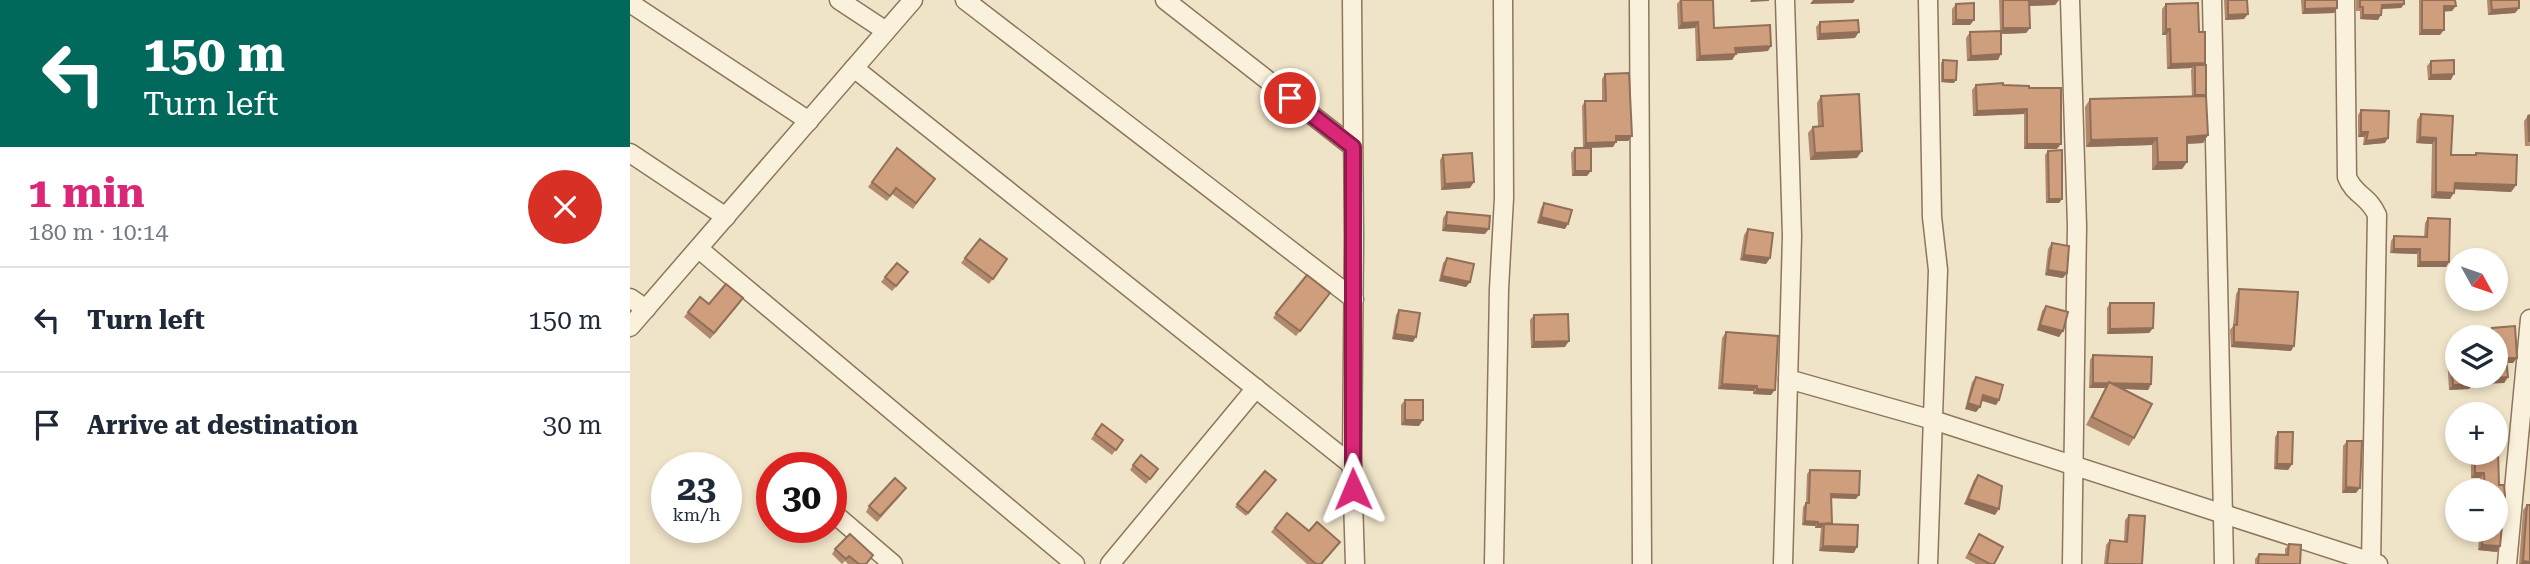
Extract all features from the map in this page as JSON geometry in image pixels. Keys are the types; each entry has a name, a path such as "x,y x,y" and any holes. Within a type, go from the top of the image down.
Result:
{"street":[{"path":"839,0 886,31"},
{"path":"630,327 913,0"},
{"path":"965,0 1354,299"},
{"path":"1165,0 1353,147"},
{"path":"1352,0 1352,465 1355,564"},
{"path":"1494,564 1499,289 1504,198 1503,0"},
{"path":"1639,0 1642,564"},
{"path":"1783,564 1792,236 1785,0"},
{"path":"1928,0 1932,217 1938,270 1928,564"},
{"path":"2070,0 2077,226 2072,564"},
{"path":"2212,0 2224,564"},
{"path":"1788,379 1933,421 2373,563 2377,215 2373,205 2351,188 2347,177 2346,0"},
{"path":"630,3 809,121"},
{"path":"854,68 1352,465"},
{"path":"630,153 726,217"},
{"path":"699,249 1075,564"},
{"path":"630,298 646,309"},
{"path":"2507,564 2530,319"},
{"path":"1110,564 1256,388"},
{"path":"847,524 894,564"}],"building":[{"path":"1681,0 1713,0 1714,28 1770,25 1771,46 1735,48 1736,54 1700,56 1698,22 1682,23"},
{"path":"2003,0 2029,0 2030,28 2003,28"},
{"path":"2228,0 2247,0 2248,14 2228,15"},
{"path":"2305,0 2337,0 2337,8 2305,9"},
{"path":"2360,0 2404,0 2404,4 2382,5 2381,15 2363,15"},
{"path":"2422,0 2455,0 2456,6 2444,6 2444,30 2422,30"},
{"path":"2491,0 2519,0 2519,8 2492,10"},
{"path":"1974,3 1974,20 1956,20 1956,4"},
{"path":"2198,3 2199,32 2205,32 2205,63 2171,64 2166,4"},
{"path":"1858,20 1859,32 1820,34 1820,22"},
{"path":"2001,31 2001,54 1971,56 1970,32"},
{"path":"1943,60 1957,61 1956,80 1943,80"},
{"path":"2454,60 2454,74 2431,75 2431,61"},
{"path":"2195,65 2206,65 2206,95 2195,95"},
{"path":"1629,73 1632,136 1616,136 1616,142 1586,143 1585,101 1606,101 1605,74"},
{"path":"2003,83 2029,88 2061,88 2061,144 2027,144 2027,109 1977,111 1976,85"},
{"path":"1859,94 1862,151 1815,153 1813,127 1823,126 1821,96"},
{"path":"2206,96 2208,135 2187,137 2187,162 2158,162 2157,138 2091,140 2090,99"},
{"path":"2361,110 2389,111 2388,138 2366,141 2368,132 2361,132"},
{"path":"2421,114 2453,116 2451,155 2517,155 2516,185 2455,183 2454,193 2436,192 2436,138 2420,137"},
{"path":"2530,115 2530,141 2529,141 2528,116"},
{"path":"897,148 935,179 916,203 896,188 890,196 872,182"},
{"path":"1575,148 1591,148 1591,171 1575,171"},
{"path":"2062,150 2062,199 2049,199 2048,151"},
{"path":"1472,153 1474,182 1445,184 1443,155"},
{"path":"1544,203 1572,210 1568,224 1541,217"},
{"path":"1447,212 1490,216 1489,229 1446,225"},
{"path":"2428,218 2450,219 2449,248 2445,248 2445,262 2420,262 2420,249 2394,249 2394,236 2427,237"},
{"path":"1748,229 1773,233 1770,258 1744,255"},
{"path":"980,239 1007,259 993,279 965,258"},
{"path":"2052,243 2069,246 2067,273 2048,270"},
{"path":"1447,258 1474,264 1470,282 1442,276"},
{"path":"897,263 908,272 896,286 885,277"},
{"path":"1307,275 1330,293 1300,331 1276,313"},
{"path":"726,284 743,298 714,333 688,312 700,297 709,304"},
{"path":"2239,289 2298,292 2294,346 2234,342"},
{"path":"2110,303 2154,303 2153,328 2110,329"},
{"path":"2046,306 2068,312 2063,331 2040,325"},
{"path":"1399,310 1420,313 1416,337 1395,334"},
{"path":"1568,314 1569,341 1534,342 1534,315"},
{"path":"2515,326 2517,358 2508,358 2508,327"},
{"path":"1726,332 1778,336 1775,390 1722,384"},
{"path":"2093,355 2152,357 2151,384 2093,383"},
{"path":"1976,377 2003,385 1999,400 1983,395 1980,407 1968,403"},
{"path":"2109,382 2152,404 2134,438 2092,417"},
{"path":"1405,400 1423,400 1423,420 1405,420"},
{"path":"1102,424 1123,440 1116,450 1095,434"},
{"path":"2278,432 2293,432 2292,464 2277,464"},
{"path":"2347,441 2362,441 2360,488 2346,487"},
{"path":"1141,455 1158,469 1150,479 1133,465"},
{"path":"2475,465 2498,465 2499,479 2484,479 2484,473 2475,473"},
{"path":"1810,470 1860,471 1859,495 1831,494 1832,523 1805,521 1806,503 1809,503"},
{"path":"1265,471 1276,480 1248,513 1237,504"},
{"path":"1978,475 2002,486 1999,509 1968,499"},
{"path":"895,478 906,488 880,516 869,506"},
{"path":"2527,505 2530,505 2530,562 2523,561"},
{"path":"1287,513 1309,531 1317,522 1340,542 1321,564 1316,564 1275,528"},
{"path":"2129,515 2145,516 2142,564 2107,564 2110,540 2127,542"},
{"path":"1824,524 1858,525 1857,547 1823,546"},
{"path":"850,534 873,555 866,564 859,564 849,556 846,559 835,549 841,543 847,543"},
{"path":"1979,534 2003,547 1994,564 1969,553"},
{"path":"2482,542 2500,542 2500,546 2482,545"},
{"path":"2289,544 2301,545 2300,564 2258,564 2259,554 2288,555"}],"route":[{"path":"1290,98 1353,147 1353,489"}]}
